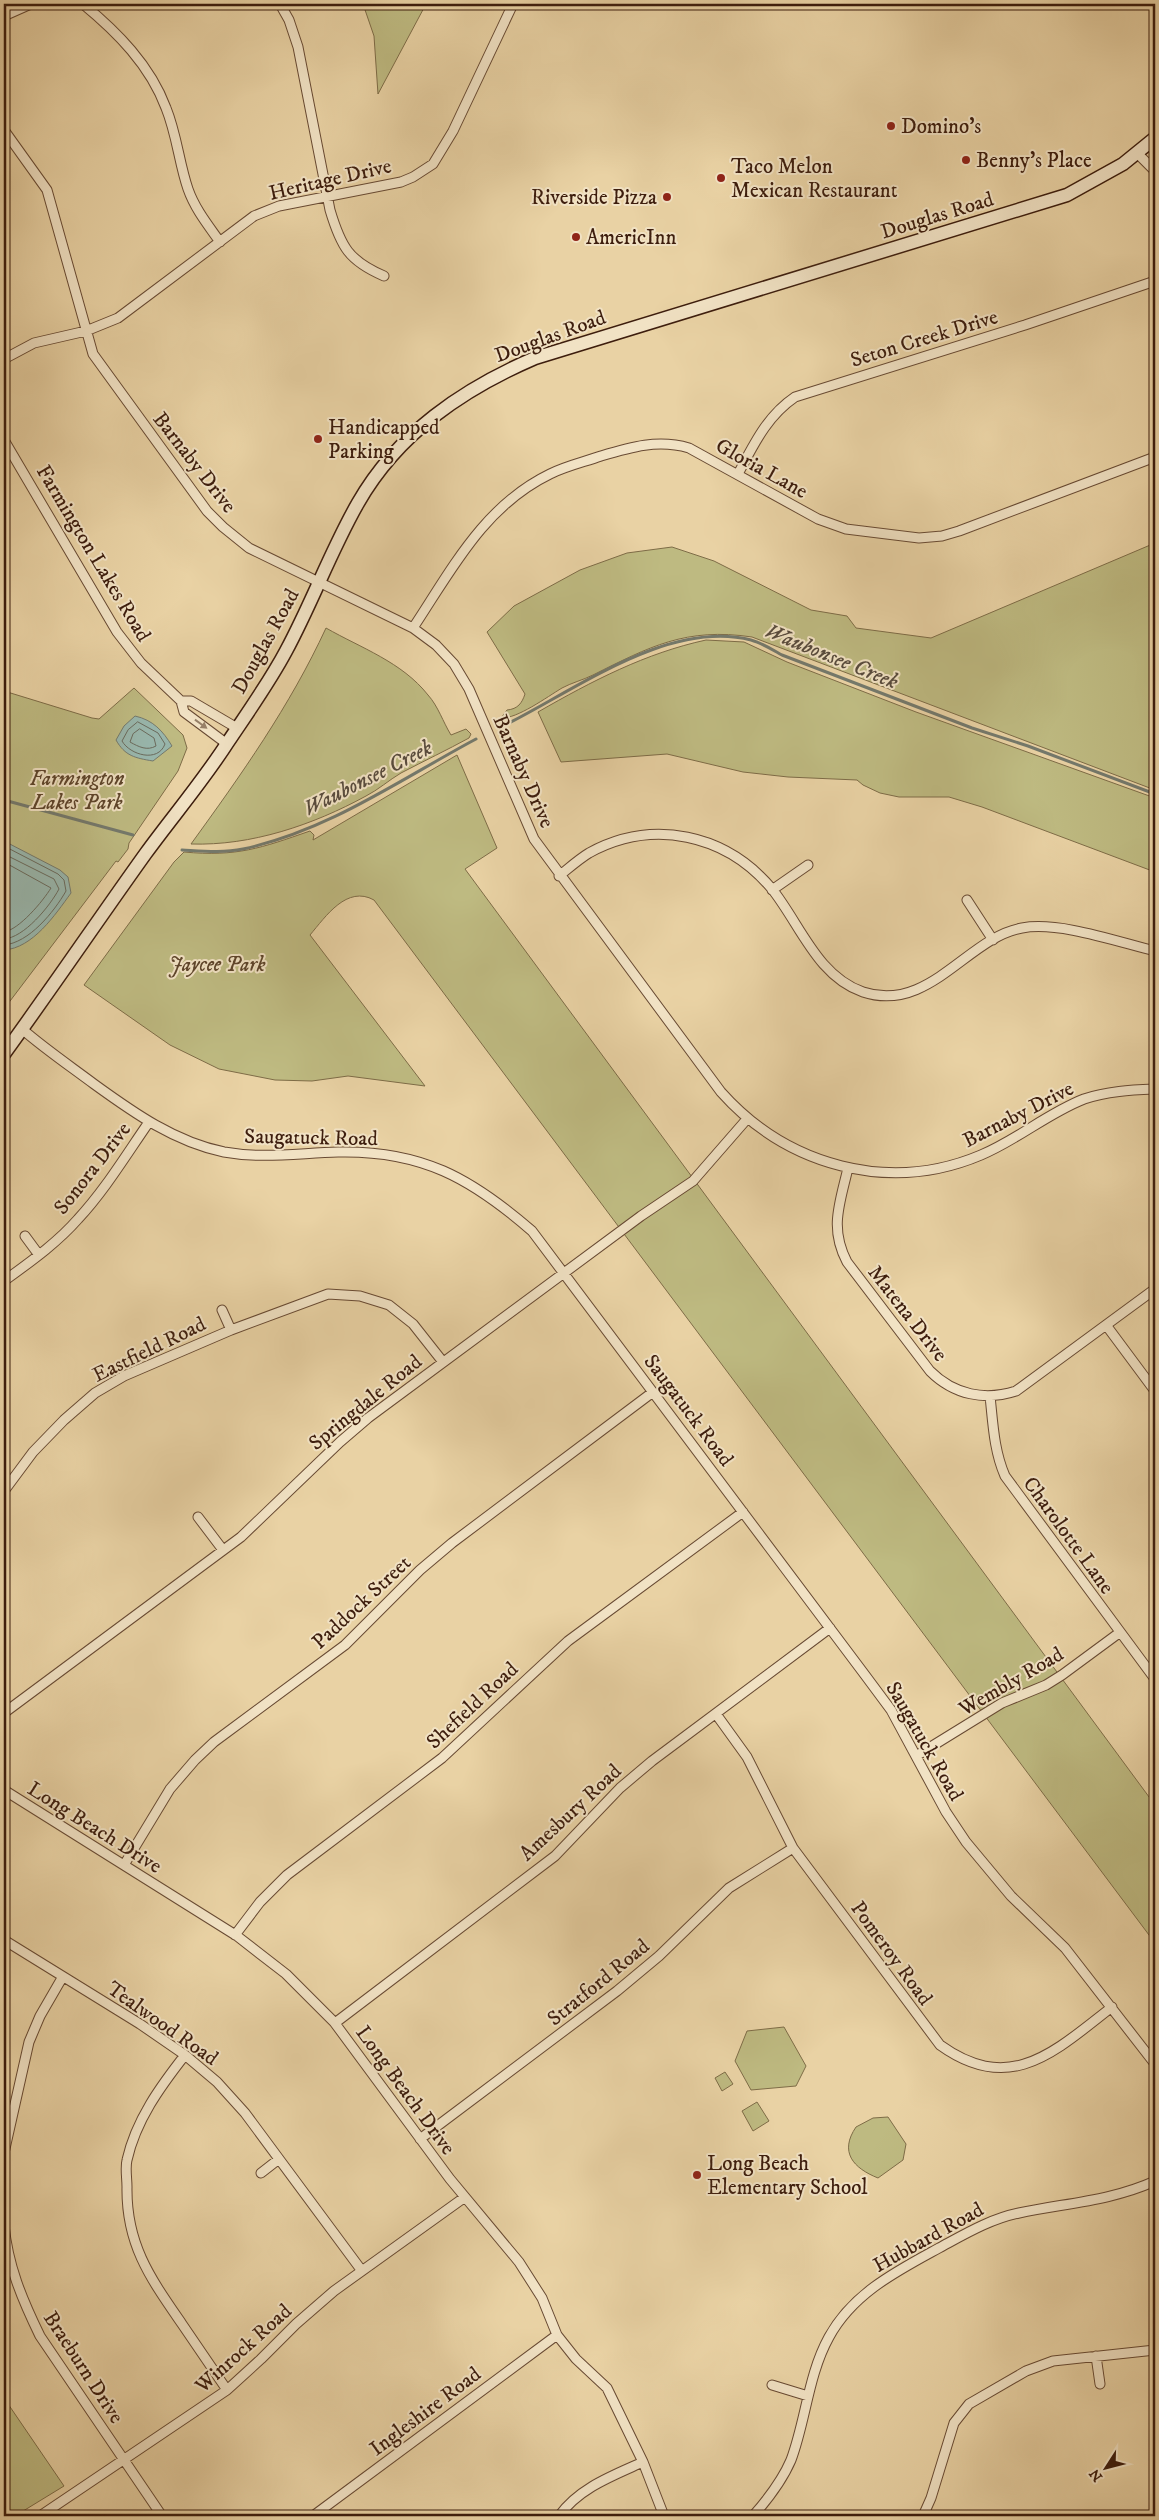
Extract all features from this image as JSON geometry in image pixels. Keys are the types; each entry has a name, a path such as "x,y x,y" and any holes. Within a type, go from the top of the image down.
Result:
{"street":[{"path":"4,16 31,4"},
{"path":"83,4 113,30 142,65 166,105 179,144 188,189 199,212 220,242"},
{"path":"280,4 289,20 298,46 337,234 348,252 362,266 384,276"},
{"name":"Heritage Drive","path":"4,359 34,343 86,331 118,318 254,216 271,209 413,178 433,164 453,131 513,4"},
{"name":"Barnaby Drive","path":"4,130 47,190 93,354 189,487 223,527 249,548 413,628 436,644 454,664 469,689 534,839 559,876 721,1092 747,1119 779,1141 805,1155 848,1168 894,1173 941,1168 982,1154 1085,1099 1124,1091 1155,1089"},
{"name":"Douglas Road","path":"4,1054 148,850 166,829 238,728 285,652 359,502 387,462 436,414 484,382 544,356 1050,201 1089,185 1138,154 1155,138"},
{"path":"1138,154 1155,171"},
{"name":"Seton Creek Drive","path":"738,474 764,426 785,404 795,397 1025,325 1155,281"},
{"name":"Farmington Lakes Road","path":"4,440 117,632 141,663 181,701 184,712 227,744"},
{"name":"Gloria Lane","path":"413,628 467,544 487,520 512,497 550,474 626,448 657,442 672,443 690,448 818,518 846,529 919,538 942,536 959,531 1155,456"},
{"name":"Farmington Lakes Road","path":"181,701 191,701 238,728"},
{"path":"559,876 588,854 613,843 645,835 677,834 706,842 736,856 750,866 772,890 829,970 850,986 864,992 893,995 915,990 934,980 1011,930 1036,926 1058,928 1155,950"},
{"path":"772,890 808,865"},
{"path":"967,900 993,940"},
{"name":"Saugatuck Road","path":"22,1029 50,1052 149,1122 198,1145 224,1152 275,1157 338,1152 373,1154 412,1160 451,1172 494,1198 532,1231 891,1710 946,1812 966,1842 1011,1896 1065,1948 1155,2064"},
{"name":"Springdale Road","path":"4,1713 223,1550 263,1518 347,1436 443,1362 664,1199 693,1181 703,1173 747,1119"},
{"name":"Sonora Drive","path":"4,1281 78,1220 149,1122"},
{"name":"Matena Drive","path":"848,1168 837,1215 836,1229 838,1241 847,1262 922,1361 939,1380 964,1392 990,1396 1016,1390 1027,1384 1155,1289"},
{"path":"25,1236 39,1254"},
{"name":"Eastfield Road","path":"4,1491 33,1452 64,1420 95,1393 124,1376 231,1330 328,1294 360,1296 389,1305 413,1324 443,1362"},
{"name":"Eastfield Road","path":"222,1310 231,1330"},
{"path":"1106,1325 1155,1391"},
{"name":"Paddock Street","path":"124,1865 176,1781 211,1744 345,1645 420,1570 452,1543 653,1392"},
{"name":"Charolotte Lane","path":"990,1396 998,1461 1005,1476 1119,1633 1155,1679"},
{"name":"Shefield Road","path":"235,1935 260,1902 281,1880 442,1758 568,1641 743,1512"},
{"path":"198,1517 223,1550"},
{"name":"Amesbury Road","path":"335,2023 555,1856 624,1784 652,1761 830,1628"},
{"name":"Wembly Road","path":"916,1756 1002,1703 1046,1685 1062,1676 1119,1633"},
{"name":"Pomeroy Road","path":"716,1714 747,1757 793,1848 925,2028 940,2045 968,2063 998,2068 1027,2064 1057,2049 1112,2007"},
{"name":"Long Beach Drive","path":"4,1790 235,1935 286,1974 335,2023 420,2139 519,2262 542,2298 557,2335 576,2359 607,2388 643,2462 664,2516"},
{"name":"Stratford Road","path":"420,2139 617,1991 659,1956 729,1888 793,1848"},
{"name":"Tealwood Road","path":"4,1940 62,1978 140,2024 185,2055 217,2082 241,2107 362,2271"},
{"path":"4,2153 29,2042 40,2016 62,1978"},
{"path":"185,2055 154,2098 135,2136 127,2162 126,2197 137,2250 148,2276 227,2390"},
{"path":"261,2173 279,2159"},
{"name":"Hubbard Road","path":"753,2516 773,2493 790,2460 820,2354 836,2325 856,2302 893,2273 980,2226 1018,2213 1110,2198 1155,2181"},
{"name":"Winrock Road","path":"40,2516 227,2390 310,2311 465,2197"},
{"name":"Braeburn Drive","path":"4,2225 12,2272 25,2305 64,2373 162,2516"},
{"name":"Ingleshire Road","path":"313,2516 557,2335"},
{"path":"923,2516 931,2498 954,2422 969,2404 1010,2379 1042,2364 1064,2359 1155,2350"},
{"path":"1096,2356 1100,2384"},
{"path":"772,2385 808,2396"},
{"path":"559,2516 580,2495 593,2486 643,2462"}],"green space":[{"path":"363,4 426,4 378,94 374,36"},
{"path":"1155,543 1155,790 752,637 707,635 687,637 669,642 632,656 566,686 515,715 501,718 507,710 519,705 525,694 487,632 514,606 580,570 627,553 672,547 714,561 811,610 847,616 856,628 931,638"},
{"path":"326,628 406,673 432,699 451,735 466,729 471,734 469,738 401,773 366,796 325,816 281,832 259,837 214,844 191,844 246,766 281,712"},
{"path":"706,640 744,642 787,662 916,712 1155,798 1155,872 982,807 949,797 899,797 880,793 857,780 788,777 743,772 667,754 561,762 538,712 641,660"},
{"name":"Farmington Lakes Park","path":"134,688 183,735 187,748 178,771 129,843 128,849 118,862 116,861 4,1009 4,691 99,719"},
{"name":"Jaycee Park","path":"457,755 497,848 465,869 1155,1805 1155,1943 374,900 364,896 346,899 330,912 310,935 425,1086 348,1076 312,1081 275,1080 219,1069 170,1045 84,985 174,862 184,852 219,853 248,850 310,831 314,835 313,840"},
{"path":"784,2027 806,2066 796,2086 751,2090 735,2061 747,2031"},
{"path":"725,2072 733,2084 722,2091 715,2078"},
{"path":"757,2102 769,2121 753,2131 742,2111"},
{"path":"888,2117 906,2144 903,2160 878,2178 856,2164 851,2158 849,2144 856,2127 873,2118"},
{"path":"4,2398 64,2486 15,2516 4,2516"}],"water":[{"path":"135,716 147,720 157,727 172,746 153,761 141,759 127,753 116,740 124,726"},
{"path":"4,841 60,870 68,877 71,893 34,937 15,948 4,950"}],"waterway":[{"name":"Waubonsee Creek","path":"501,727 622,662 654,649 687,640 719,636 755,641 782,655 972,728 1028,746 1155,794"},
{"name":"Waubonsee Creek","path":"182,850 220,851 243,849 305,830 363,802 476,739"},
{"name":"Waubonsee Creek","path":"4,800 133,835"}],"place":[{"name":"Domino's","path":"891,126"},
{"name":"Benny's Place","path":"966,160"},
{"name":"Taco Melon Mexican Restaurant","path":"721,178"},
{"name":"Riverside Pizza","path":"667,197"},
{"name":"AmericInn","path":"576,237"},
{"name":"Handicapped Parking","path":"318,439"},
{"name":"Long Beach Elementary School","path":"697,2175"}]}
